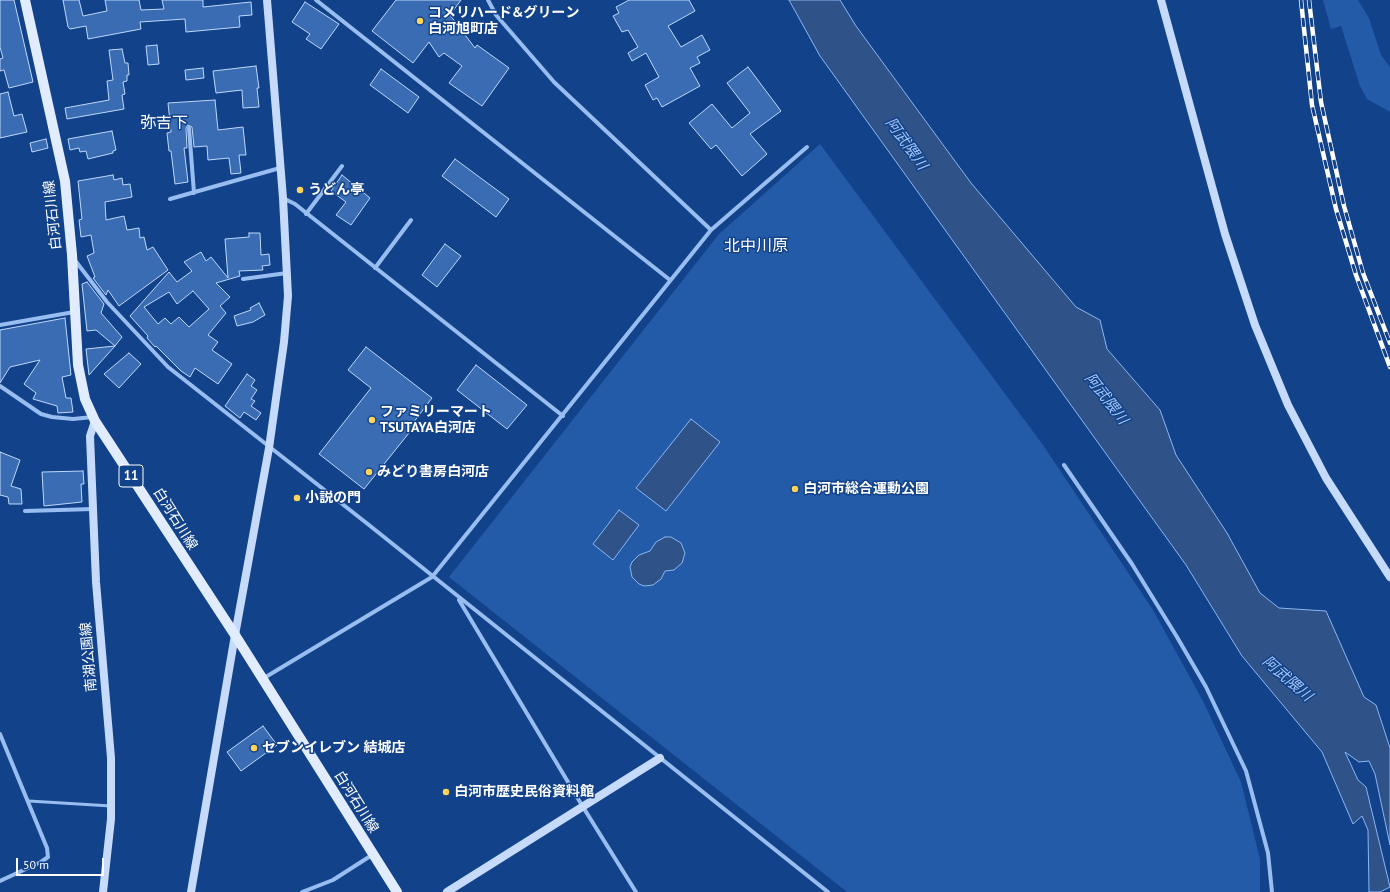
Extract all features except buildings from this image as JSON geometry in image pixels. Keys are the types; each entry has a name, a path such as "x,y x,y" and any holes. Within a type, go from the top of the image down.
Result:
{"main road":[{"name":"白河石川線","path":"25,0 65,181 72,255 78,365 85,399 94,419 234,635 397,892"}],"street":[{"path":"191,892 234,635 269,448 284,342 288,296 283,198 267,0"},
{"path":"316,0 670,280"},
{"path":"488,0 496,15 554,82 711,230"},
{"path":"1161,0 1225,234 1255,325 1288,405 1326,478 1390,577"},
{"path":"189,128 194,193"},
{"path":"261,679 432,577 563,416 711,230 808,147"},
{"path":"306,214 342,166"},
{"path":"170,200 280,168"},
{"path":"283,198 306,214 563,416"},
{"path":"375,268 411,220"},
{"path":"72,255 107,302 168,367 269,448 369,525 457,597 828,892"},
{"path":"243,279 287,273"},
{"path":"0,325 75,312"},
{"path":"0,386 42,414 52,417 72,419 94,419"},
{"name":"南湖公園線","path":"94,419 90,436 96,582 111,758 111,806 104,892"},
{"path":"1064,465 1132,564 1177,636 1206,687 1246,771 1268,853 1272,892"},
{"path":"25,511 93,509"},
{"path":"457,597 582,807 636,892"},
{"path":"0,734 48,848 48,857 41,862 0,881"},
{"path":"447,892 660,758"},
{"path":"302,892 333,880 373,854"}],"lane":[{"path":"29,801 111,806"}],"shaded area":[{"path":"1323,0 1358,0 1369,18 1381,55 1390,67 1390,112 1367,99 1360,86 1341,26 1331,29"},
{"name":"白河市総合運動公園","path":"820,144 1043,445 1153,610 1203,701 1241,782 1260,859 1260,892 847,892 449,577 719,234"}],"water":[{"name":"阿武隈川","path":"789,0 840,0 856,26 971,183 1076,307 1100,320 1107,349 1160,410 1176,455 1227,533 1260,593 1279,608 1326,611 1364,697 1376,705 1390,748 1390,845 1375,774 1369,761 1359,762 1345,752 1358,780 1366,787 1390,887 1380,892 1369,892 1368,830 1362,816 1353,824 1322,752 1242,656 1186,565 820,56"},
{"path":"691,419 720,442 666,511 636,488"},
{"path":"619,510 639,525 613,560 593,544"},
{"path":"665,537 671,537 681,543 685,553 682,563 674,570 665,571 661,579 653,585 644,586 639,584 632,577 630,567 632,562 639,555 650,551 656,542"}],"railway":[{"path":"1301,0 1312,105 1336,209 1356,275 1390,367"},
{"path":"1309,0 1321,102 1344,206 1363,273 1390,343"}],"place":[{"name":"コメリハード&グリーン 白河旭町店","path":"420,21"},
{"name":"うどん亭","path":"300,190"},
{"name":"ファミリーマート TSUTAYA白河店","path":"372,420"},
{"name":"みどり書房白河店","path":"369,472"},
{"name":"白河市総合運動公園","path":"795,489"},
{"name":"小説の門","path":"297,498"},
{"name":"セブンイレブン 結城店","path":"254,748"},
{"name":"白河市歴史民俗資料館","path":"446,792"}],"district":[{"name":"弥吉下","path":"164,123"},
{"name":"北中川原","path":"756,246"}]}
